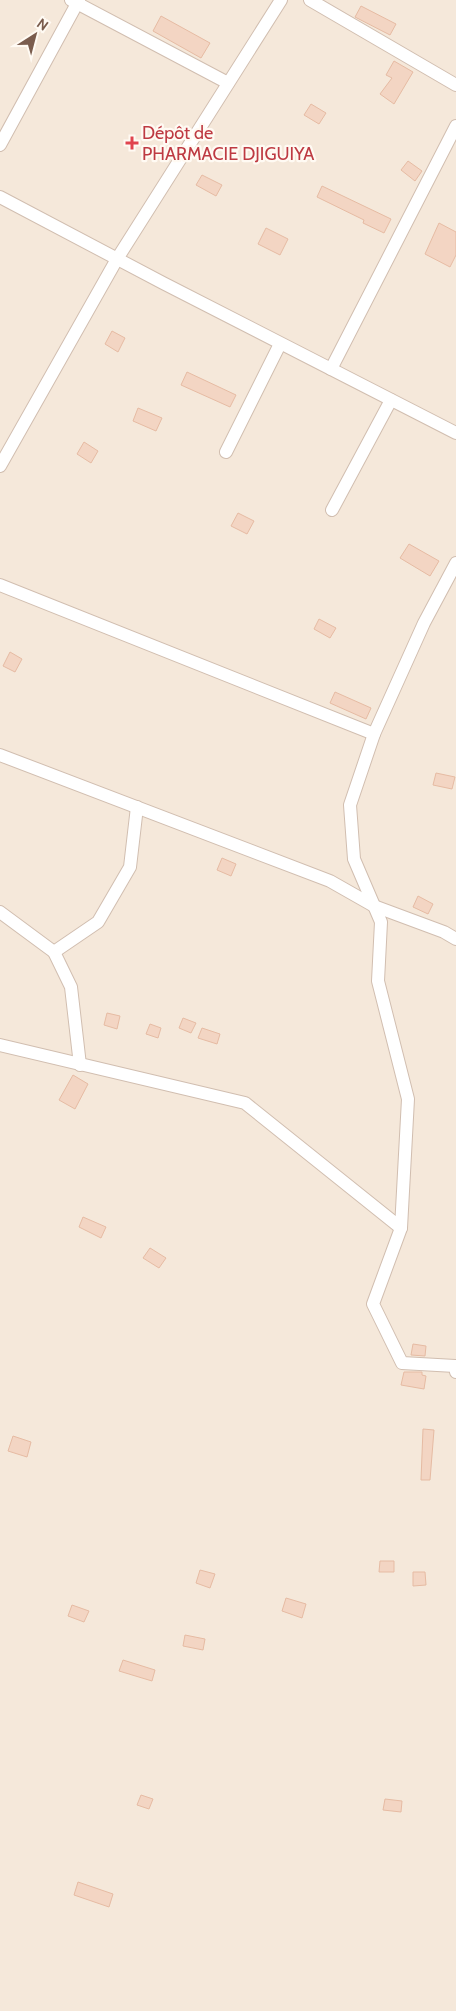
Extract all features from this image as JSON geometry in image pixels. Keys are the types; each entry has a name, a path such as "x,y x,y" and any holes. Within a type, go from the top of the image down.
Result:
{"street":[{"path":"2,459 117,259 281,0"},
{"path":"310,0 456,84"},
{"path":"0,145 76,1 228,83"},
{"path":"330,369 456,126"},
{"path":"0,197 280,344 456,433"},
{"path":"226,452 280,344"},
{"path":"332,510 391,400"},
{"path":"456,563 424,623 374,734 350,805 354,858 381,922 378,981 408,1099 401,1228 373,1304 402,1363 455,1366 456,1372"},
{"path":"0,585 374,734"},
{"path":"0,755 330,880 374,906 444,932 456,939"},
{"path":"54,952 98,922 108,907 130,867 137,807"},
{"path":"0,912 54,952 71,987 80,1065"},
{"path":"0,1046 246,1103 401,1228"}],"shaded area":[{"path":"0,0 456,0 456,2011 0,2011"}],"building":[{"path":"361,6 396,24 390,35 355,17"},
{"path":"161,16 210,43 201,58 153,31"},
{"path":"394,61 413,72 394,104 380,94 392,78 386,75"},
{"path":"311,104 326,113 319,124 304,115"},
{"path":"408,161 422,171 415,181 401,170"},
{"path":"202,175 222,185 216,196 196,185"},
{"path":"322,186 391,219 384,233 363,223 364,220 317,197"},
{"path":"439,223 456,232 456,255 450,267 425,254"},
{"path":"266,228 288,239 280,255 258,244"},
{"path":"112,331 125,338 118,352 105,344"},
{"path":"187,372 236,395 230,407 181,385"},
{"path":"138,408 162,418 156,431 133,421"},
{"path":"84,442 98,451 91,463 77,454"},
{"path":"238,513 254,521 247,534 231,526"},
{"path":"409,544 439,561 430,576 400,558"},
{"path":"319,619 336,628 330,638 314,629"},
{"path":"10,652 22,659 15,672 3,666"},
{"path":"335,692 371,708 366,719 330,703"},
{"path":"436,773 455,777 452,789 433,785"},
{"path":"222,858 236,864 231,876 217,870"},
{"path":"418,896 433,904 428,914 413,907"},
{"path":"107,1013 120,1016 117,1029 104,1025"},
{"path":"183,1018 196,1023 191,1033 179,1028"},
{"path":"150,1024 161,1028 158,1038 146,1034"},
{"path":"202,1028 220,1034 217,1044 198,1038"},
{"path":"73,1075 88,1084 75,1109 59,1100"},
{"path":"83,1217 106,1227 101,1238 79,1227"},
{"path":"150,1248 166,1258 159,1268 143,1258"},
{"path":"413,1344 426,1346 425,1356 411,1355"},
{"path":"404,1372 422,1372 422,1375 426,1376 424,1389 401,1385"},
{"path":"423,1429 434,1430 430,1480 421,1480"},
{"path":"13,1436 31,1442 27,1457 8,1451"},
{"path":"380,1561 394,1561 394,1572 379,1572"},
{"path":"200,1570 215,1574 210,1588 196,1583"},
{"path":"413,1572 425,1572 426,1585 413,1586"},
{"path":"286,1598 306,1604 302,1618 282,1611"},
{"path":"72,1605 89,1611 84,1622 68,1616"},
{"path":"185,1635 205,1639 203,1650 183,1646"},
{"path":"123,1660 155,1670 152,1681 119,1671"},
{"path":"141,1795 153,1799 149,1809 137,1805"},
{"path":"385,1799 402,1801 401,1812 383,1810"},
{"path":"78,1882 113,1894 109,1907 74,1895"}],"place":[{"name":"Dépôt de PHARMACIE DJIGUIYA","path":"132,143"}]}
